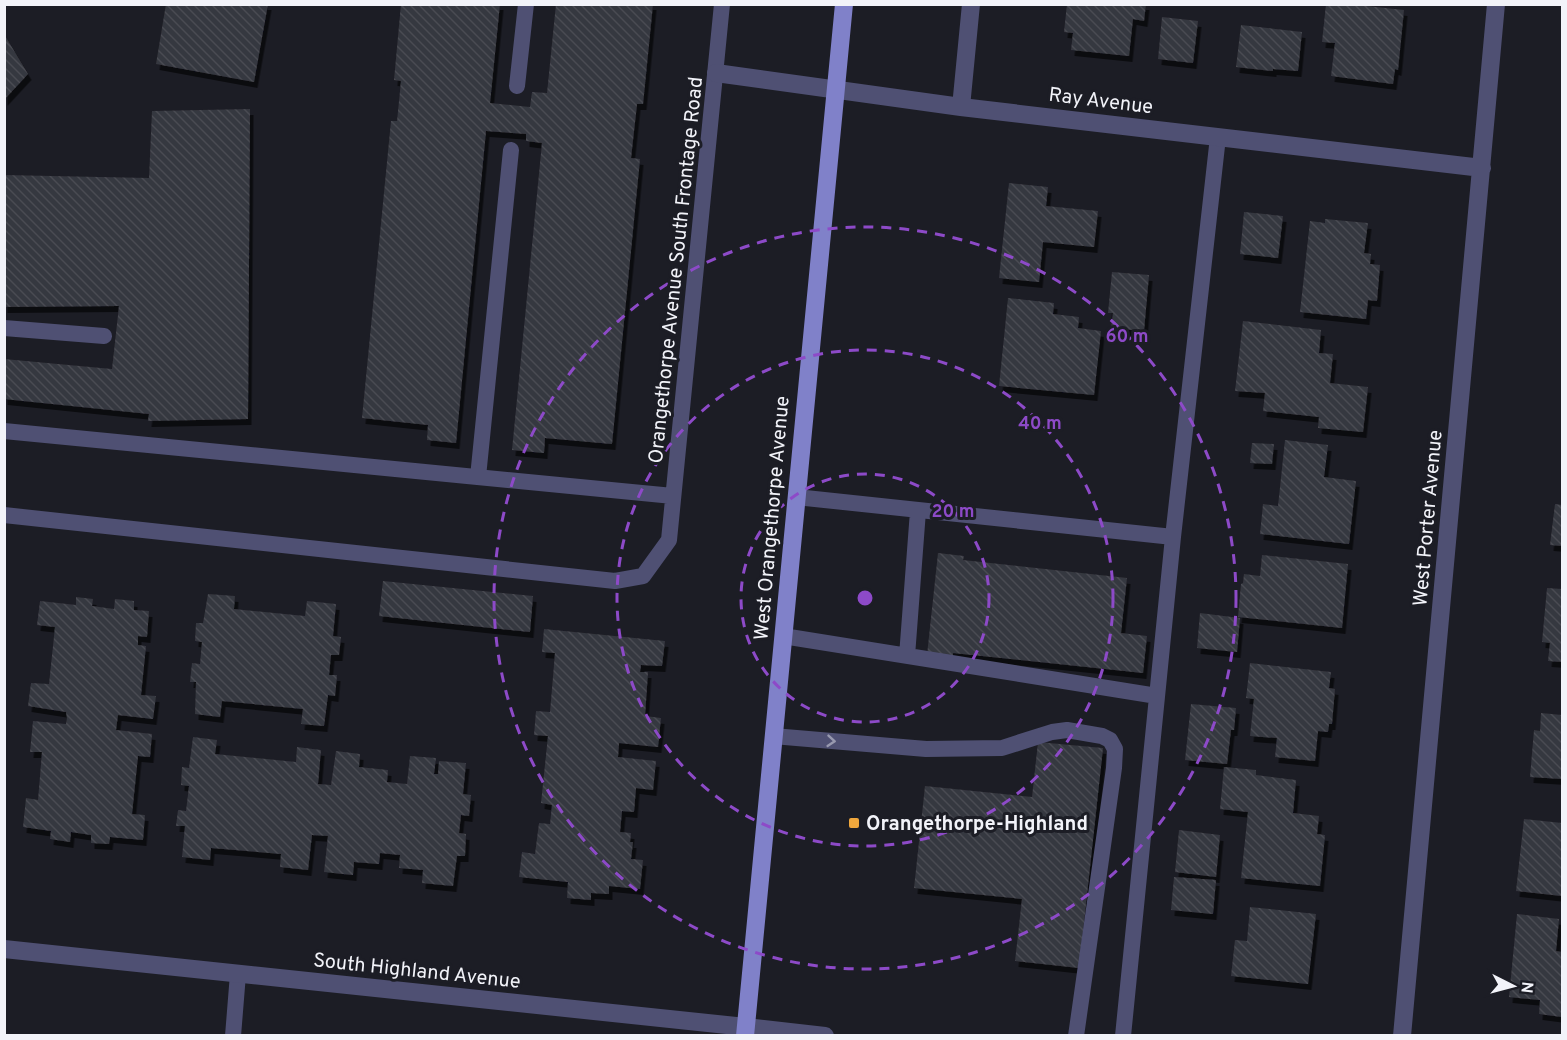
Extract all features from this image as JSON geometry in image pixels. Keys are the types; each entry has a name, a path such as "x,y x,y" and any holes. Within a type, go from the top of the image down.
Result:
{"main road":[{"name":"West Orangethorpe Avenue","path":"745,1031 844,4"}],"street":[{"path":"961,107 971,4"},
{"name":"West Porter Avenue","path":"1402,1035 1496,4"},
{"name":"Ray Avenue","path":"716,74 836,88 961,107 1482,168"},
{"name":"South Highland Avenue","path":"4,949 745,1031 825,1035"}],"lane":[{"path":"517,86 526,4"},
{"name":"Orangethorpe Avenue South Frontage Road","path":"4,516 615,581 643,576 669,540 722,4"},
{"path":"1123,1035 1173,537 1218,137"},
{"path":"478,477 511,150"},
{"path":"4,328 104,336"},
{"path":"4,431 673,496"},
{"path":"796,497 1173,537"},
{"path":"907,656 918,511"},
{"path":"783,636 1157,696"},
{"path":"773,736 926,749 1002,748 1040,735 1067,730 1102,736 1110,740 1115,749 1076,1035"},
{"path":"232,1035 238,974"}],"building":[{"path":"166,4 268,4 254,82 156,64"},
{"path":"401,4 500,4 490,103 530,107 532,92 547,93 556,4 653,4 643,104 637,104 631,158 640,159 612,444 545,438 544,453 512,450 542,143 526,141 526,134 486,131 456,443 427,440 428,425 362,418 391,121 397,121 401,81 394,80"},
{"path":"1067,4 1146,4 1144,21 1133,19 1129,56 1071,50 1073,33 1064,32"},
{"path":"1326,4 1404,10 1398,70 1395,69 1393,84 1331,76 1335,43 1322,42"},
{"path":"1162,17 1198,21 1193,63 1158,59"},
{"path":"1241,25 1302,32 1298,71 1236,67"},
{"path":"4,34 28,74 4,100"},
{"path":"250,109 248,419 148,421 149,414 4,399 4,359 112,369 119,306 4,307 4,175 149,178 152,111"},
{"path":"1009,183 1048,187 1046,206 1098,211 1094,247 1043,242 1039,282 999,278"},
{"path":"1244,212 1283,216 1278,258 1240,254"},
{"path":"1325,219 1368,223 1364,253 1371,254 1370,264 1380,265 1377,301 1368,300 1366,319 1300,312 1310,221 1325,223"},
{"path":"1112,272 1149,275 1144,331 1111,328 1113,313 1108,313"},
{"path":"1008,298 1054,303 1053,314 1079,317 1078,328 1101,331 1094,395 999,386"},
{"path":"1243,321 1321,330 1319,353 1333,354 1330,383 1368,387 1363,432 1318,428 1319,417 1263,411 1265,393 1235,391"},
{"path":"1285,440 1328,445 1324,477 1356,481 1349,544 1260,534 1263,504 1278,506"},
{"path":"1252,443 1274,444 1272,464 1250,463"},
{"path":"1555,504 1562,505 1562,546 1550,545"},
{"path":"938,553 964,556 963,560 1127,578 1121,633 1147,636 1143,673 953,653 953,657 927,655"},
{"path":"1262,555 1348,564 1342,628 1238,617 1244,574 1260,576"},
{"path":"383,581 533,596 530,632 379,616"},
{"path":"1547,588 1562,589 1562,662 1548,661 1550,643 1542,642"},
{"path":"208,594 235,596 234,609 305,616 307,601 336,604 333,636 341,637 339,655 331,655 329,675 337,675 335,696 328,695 324,726 301,724 303,709 222,701 220,717 195,714 196,682 190,682 192,663 200,664 202,642 195,641 196,623 203,623"},
{"path":"76,597 93,599 92,606 114,609 115,599 134,601 134,610 149,611 147,637 138,636 138,645 146,646 141,695 156,696 153,719 118,715 116,730 152,734 150,757 138,756 132,814 145,815 143,840 110,837 109,844 91,843 91,835 71,832 70,842 50,839 51,831 23,827 26,798 38,800 42,752 30,752 33,721 66,724 67,718 66,712 28,706 31,683 49,684 55,627 37,625 40,601 76,605"},
{"path":"1200,613 1240,618 1237,652 1197,648"},
{"path":"544,629 665,641 662,666 641,665 640,672 648,672 645,716 661,718 658,747 619,743 618,757 656,761 653,790 636,788 634,812 622,811 620,832 631,833 630,842 633,842 631,859 643,860 640,889 609,886 609,894 591,893 591,900 567,898 568,882 519,877 522,852 535,854 539,823 550,824 552,805 541,803 548,736 534,735 536,711 550,712 555,653 542,652"},
{"path":"1250,663 1331,672 1329,688 1335,689 1332,724 1329,724 1328,732 1318,731 1315,761 1275,757 1277,738 1250,736 1254,699 1246,698"},
{"path":"1191,704 1236,708 1227,764 1185,760"},
{"path":"1541,713 1562,715 1562,779 1530,777 1534,730 1540,731"},
{"path":"193,737 217,740 215,754 296,762 297,747 321,750 318,784 331,785 336,751 360,754 359,767 388,770 387,782 407,784 410,756 436,758 434,774 438,774 439,761 466,763 463,794 471,795 469,816 461,815 459,833 466,834 465,856 457,856 453,886 422,883 423,870 399,868 400,855 380,853 379,864 354,862 353,875 324,872 328,836 312,835 308,870 280,867 281,854 211,848 210,860 182,857 185,826 176,826 178,810 186,811 189,786 181,785 182,767 189,768"},
{"path":"1038,742 1103,748 1079,968 1015,961 1022,899 914,888 925,786 1032,797"},
{"path":"1224,767 1256,770 1256,775 1296,780 1293,813 1319,816 1317,834 1325,835 1320,886 1241,878 1248,812 1220,809"},
{"path":"1524,819 1562,823 1562,896 1516,891"},
{"path":"1179,830 1220,835 1216,877 1175,872"},
{"path":"1174,877 1216,880 1213,914 1171,910"},
{"path":"1250,907 1316,914 1308,984 1231,976 1235,940 1247,941"},
{"path":"1517,914 1559,919 1556,951 1562,952 1562,1017 1539,1014 1540,1000 1509,997"}],"place":[{"name":"Orangethorpe-Highland","path":"854,823"}]}
